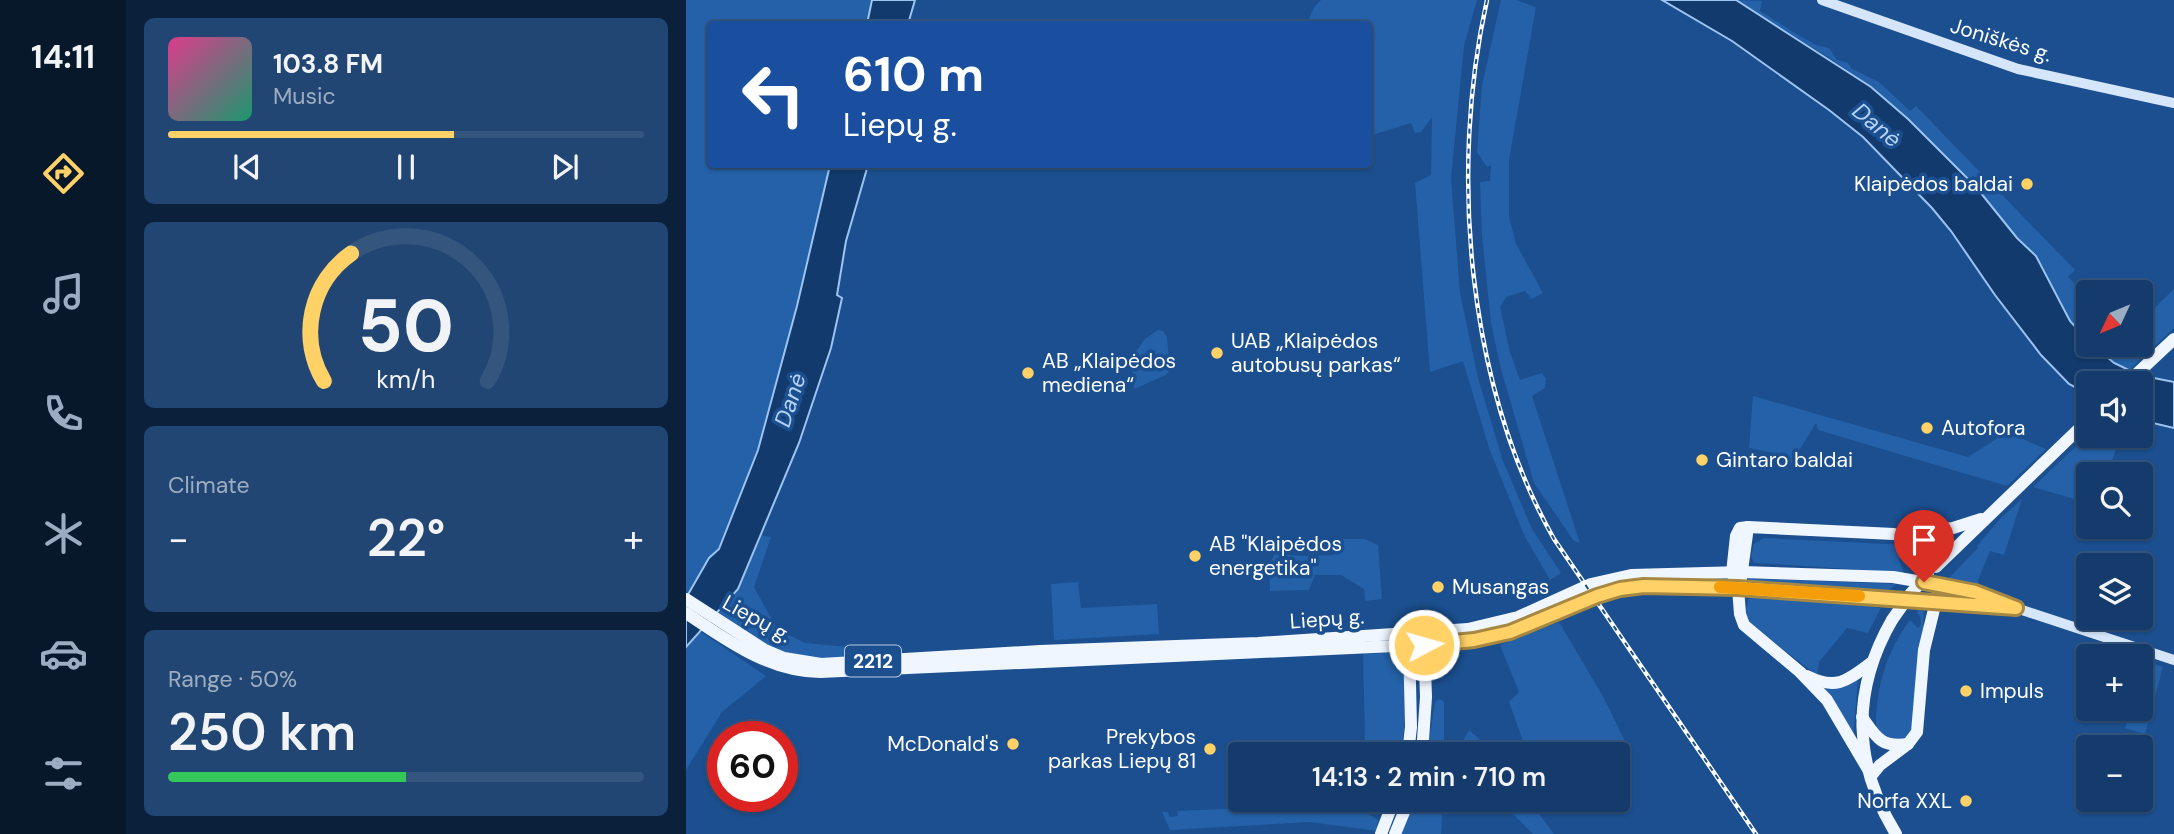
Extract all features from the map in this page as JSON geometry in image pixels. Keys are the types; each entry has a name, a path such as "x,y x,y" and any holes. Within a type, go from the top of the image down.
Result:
{"main road":[{"name":"Joniškės g.","path":"1822,0 2018,69 2174,103"},
{"path":"2140,371 2174,339"},
{"path":"1896,834 1881,806 1862,738 1862,716 1872,662 1892,620 1911,593 2076,431"},
{"path":"1870,774 1837,713 1800,672 1744,625 1740,614 1736,536 1740,528 1748,527 1894,534 1953,528 1985,518"},
{"path":"1894,534 1929,542 1935,547 1938,554 1933,570"},
{"name":"Liepų g.","path":"1424,639 1505,622 1605,579 1663,573 1738,572 1893,577 1975,592 2174,660"},
{"path":"1870,774 1908,744 1917,732 1924,650 1940,585"},
{"name":"Liepų g.","path":"686,599 728,634 775,665 802,672 820,673 1424,639 1474,640 1510,632 1620,589 1644,586 1738,588 2016,608"},
{"name":"Liepų g.","path":"686,613 780,657 821,664 1387,635 1409,640"},
{"path":"1423,742 1426,697 1424,639"},
{"path":"1409,640 1409,742"},
{"path":"1800,672 1821,682 1836,683 1852,677 1872,662"},
{"path":"1862,716 1881,741 1893,747 1908,744"},
{"path":"1381,834 1389,812"},
{"path":"1395,834 1404,812"}],"shaded area":[{"path":"686,0 872,0 868,21 707,21 707,168 829,168 797,306 758,450 719,550 709,558 690,594 686,591"},
{"path":"1321,0 1477,0 1464,46 1451,179 1460,293 1478,378 1503,461 1532,529 1561,573 1550,580 1524,535 1489,448 1463,361 1430,372 1415,183 1431,175 1432,117 1421,132 1415,133 1411,123 1372,135 1372,21 1308,21"},
{"path":"1501,0 1516,0 1536,7 1509,160 1509,217 1516,244 1543,293 1532,299 1525,291 1506,297 1500,307 1510,352 1520,380 1542,373 1546,379 1545,388 1532,396 1580,543 1574,541 1534,483 1501,369 1491,323 1482,236 1480,182 1490,181 1491,165 1487,167 1477,152 1482,86"},
{"path":"1736,0 1762,1 1760,11 1816,45 1829,48 1837,60 1848,63 1852,69 1879,82 1910,111 1916,106 2075,270 2068,277 2076,285 2076,328 2036,256 2017,238 1976,187 1908,119 1871,87"},
{"path":"2174,289 2174,328 2153,348 2153,309"},
{"path":"1158,330 1163,331 1167,337 1170,370 1166,375 1134,389 1131,358 1145,339"},
{"path":"2107,357 2143,357 2129,370"},
{"path":"1753,396 1968,457 2007,432 2046,449 2007,486 1818,430 1816,423 1789,467 1777,454 1749,448"},
{"path":"2076,446 2116,448 2112,462 2076,462 2076,500 2033,487"},
{"path":"2022,499 2004,555 1990,551 1978,580 1980,587 1948,579 1978,548 2000,519"},
{"path":"761,535 771,537 754,587 777,629 805,643 893,651 852,659 819,659 790,655 763,643 717,612 738,589"},
{"path":"1764,538 1929,546 1930,554 1927,556 1924,550 1898,558 1904,573 1754,563 1751,556 1754,544"},
{"path":"1365,539 1378,545 1382,599 1365,601 1364,589 1341,575 1315,575 1309,590 1270,591 1269,568 1274,554 1334,555 1333,541"},
{"path":"1748,580 1896,584 1886,593 1752,583"},
{"path":"1078,582 1081,608 1157,604 1159,634 1054,640 1051,584"},
{"path":"1772,595 1881,608 1868,633 1847,628 1819,662 1817,675 1749,624 1745,608 1749,598"},
{"path":"1919,609 1924,612 1925,624 1913,726 1910,735 1901,741 1880,733 1876,725 1878,697 1884,670 1902,632 1910,620 1918,628 1921,624 1917,612"},
{"path":"1559,622 1604,698 1625,742 1523,742 1509,702 1519,692 1500,645"},
{"path":"701,632 766,676 722,712 716,721 707,721 707,736 686,770 686,647"},
{"path":"1395,652 1404,659 1406,668 1402,742 1362,742 1365,741 1363,654"},
{"path":"2153,663 2163,667 2153,704"},
{"path":"1858,679 1853,739 1822,687"},
{"path":"1440,699 1444,702 1444,742 1429,742 1435,702"},
{"path":"2127,721 2148,721 2145,734 2125,728"},
{"path":"1469,730 1483,742 1462,742"},
{"path":"1228,809 1228,812 1366,812 1378,820 1377,831 1309,822 1170,830 1162,812 1168,812 1170,817 1178,816 1177,811"},
{"path":"1409,812 1442,812 1441,834 1401,834"},
{"path":"1511,812 1538,812 1554,834 1533,834"}],"water":[{"path":"872,0 915,0 909,21 868,21"},
{"name":"Danė","path":"1662,0 1736,0 1871,87 1908,119 1976,187 2017,238 2036,256 2076,328 2076,357 2107,357 2131,371 2076,371 2076,388 2069,384 2041,355 1932,208 1863,137 1732,41"},
{"name":"Danė","path":"829,168 867,168 846,241 837,295 842,298 831,348 799,443 738,589 686,647 686,598 709,558 719,549 758,450 797,306"},
{"path":"2153,378 2174,382 2174,428 2153,423"}],"railway":[{"path":"1487,0 1475,66 1469,135 1469,205 1474,276 1485,346 1501,414 1525,479 1554,539 1756,834"}],"slow traffic":[{"path":"1720,587 1859,596"}],"place":[{"name":"Klaipėdos baldai","path":"2027,184"},
{"name":"UAB „Klaipėdos autobusų parkas“","path":"1217,353"},
{"name":"AB „Klaipėdos mediena“","path":"1028,373"},
{"name":"Autofora","path":"1927,428"},
{"name":"Gintaro baldai","path":"1702,460"},
{"name":"AB \"Klaipėdos energetika\"","path":"1195,556"},
{"name":"Musangas","path":"1438,587"},
{"name":"Impuls","path":"1966,691"},
{"name":"McDonald's","path":"1013,744"},
{"name":"Prekybos parkas Liepų 81","path":"1210,749"},
{"name":"Norfa XXL","path":"1966,801"}],"route":[{"path":"1424,645 1474,640 1510,632 1597,596 1644,586 1738,588 2016,608 1975,592 1924,582"}]}
